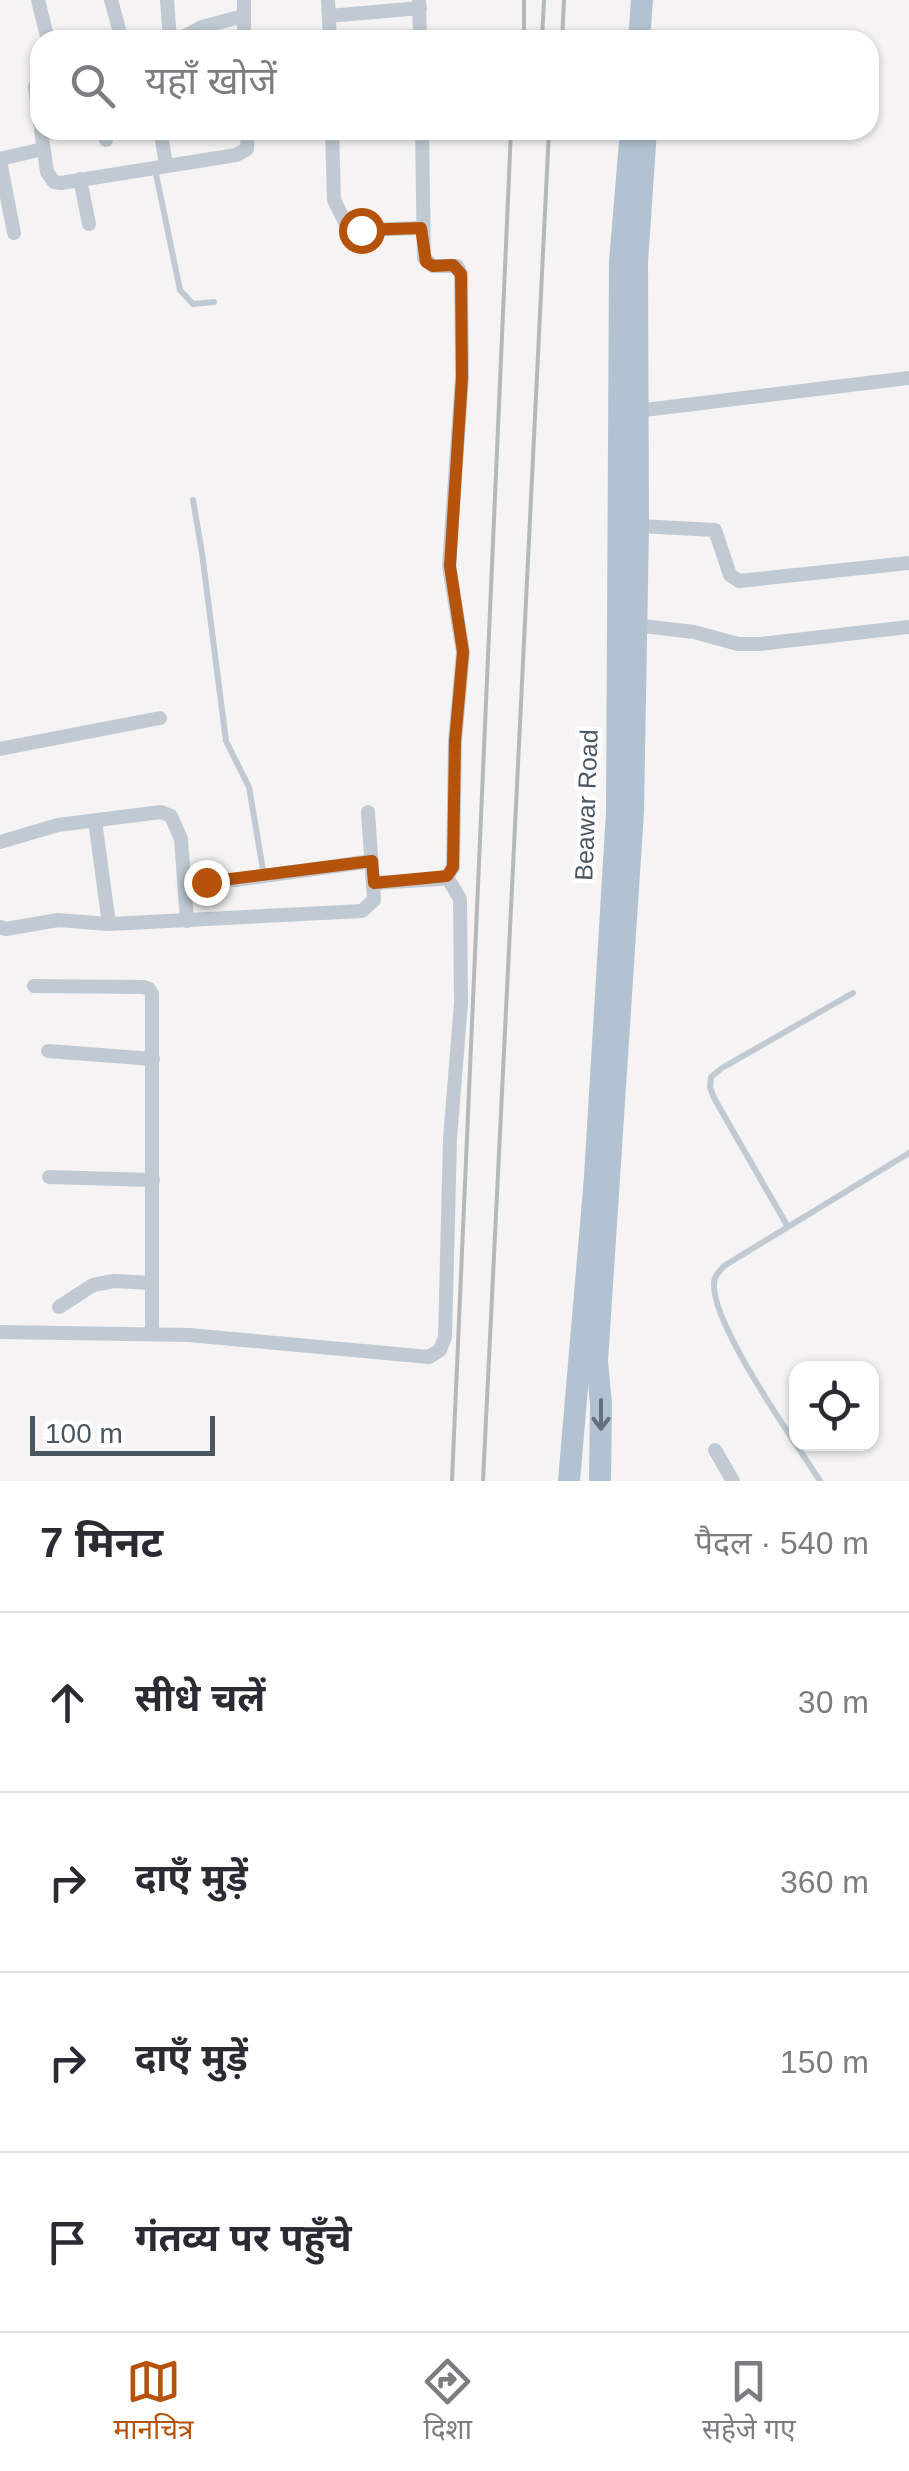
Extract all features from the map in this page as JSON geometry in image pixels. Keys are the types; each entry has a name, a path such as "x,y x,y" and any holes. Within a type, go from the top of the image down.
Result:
{"main road":[{"path":"640,30 642,0"},
{"path":"652,30 654,0"},
{"name":"Beawar Road","path":"569,1481 595,1177 617,812 620,262 630,140"},
{"name":"Beawar Road","path":"600,1481 597,1361 633,812 637,262 645,140"}],"street":[{"path":"38,0 46,30"},
{"path":"111,0 119,30"},
{"path":"167,0 169,30"},
{"path":"244,0 244,30"},
{"path":"329,8 419,4 420,30"},
{"path":"196,30 244,16"},
{"path":"42,140 50,178 62,183 242,153 248,140"},
{"path":"160,140 160,165"},
{"path":"332,140 334,200 346,224 361,230 421,228"},
{"path":"422,140 421,228 426,262 433,266 453,265 461,274 462,377 450,566 463,652 455,741 453,867 447,876"},
{"path":"14,233 0,160 44,148"},
{"path":"80,179 89,224"},
{"path":"636,411 909,378"},
{"path":"638,526 716,530 730,575 739,581 909,563"},
{"path":"634,625 694,632 738,644 909,627"},
{"path":"0,748 160,718"},
{"path":"0,842 41,829 161,812 171,816 180,839 186,922"},
{"path":"0,926 6,929 74,920 109,924 186,922 362,911 374,900 368,812"},
{"path":"95,821 109,924"},
{"path":"184,879 206,882 264,877 372,861"},
{"path":"374,883 447,876"},
{"path":"0,1332 189,1335 429,1358 440,1350 445,1336 450,1139 462,1003 460,900 447,876"},
{"path":"34,986 149,988 153,1000 152,1334"},
{"path":"48,1051 153,1058"},
{"path":"49,1177 153,1180"},
{"path":"59,1307 92,1284 152,1283"},
{"path":"715,1450 733,1481"}],"lane":[{"path":"160,165 180,290 193,304 214,302"},
{"path":"192,500 226,742 249,786 264,877"},
{"path":"788,1227 714,1098 712,1077 854,993"},
{"path":"820,1481 728,1335 715,1293 715,1279 724,1266 909,1153"}],"railway":[{"path":"524,0 524,30"},
{"path":"542,30 544,0"},
{"path":"562,30 564,0"},
{"path":"452,1481 511,140"},
{"path":"483,1481 549,140"}],"route":[{"path":"206,882 372,861 374,883 440,880 453,867 455,741 463,652 450,566 462,377 461,274 457,266 433,266 426,262 421,228 361,230"}]}
